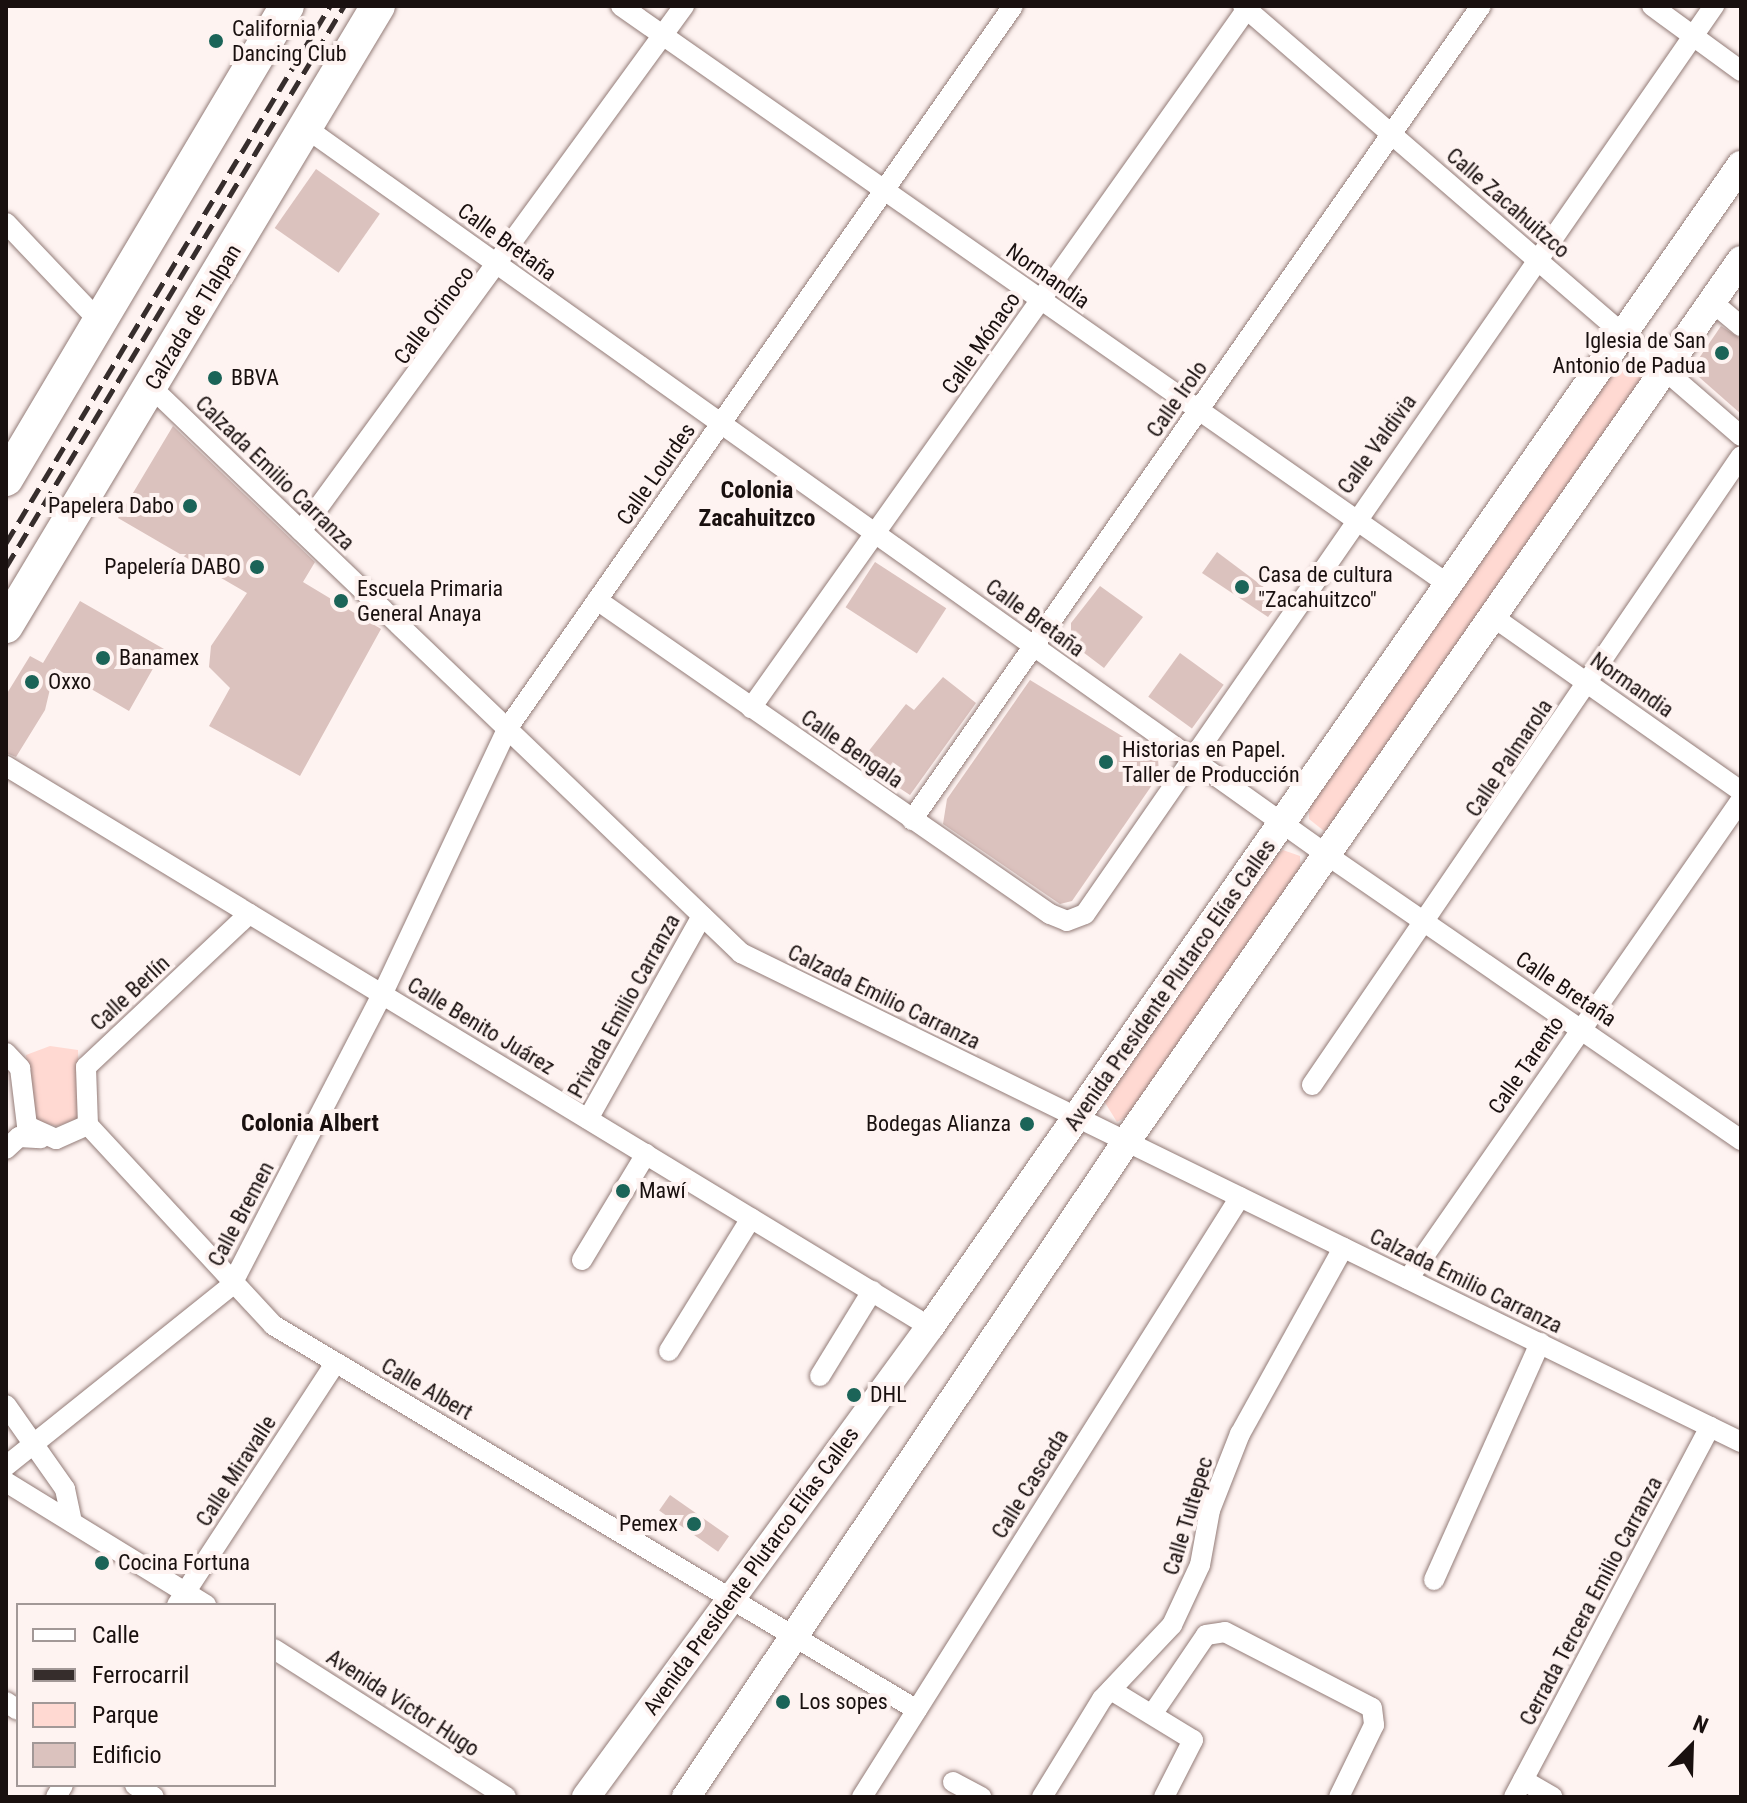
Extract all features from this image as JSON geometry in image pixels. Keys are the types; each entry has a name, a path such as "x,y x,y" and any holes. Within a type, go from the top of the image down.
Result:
{"highway":[{"path":"6,479 287,6"},
{"name":"Calzada de Tlalpan","path":"6,626 378,6"}],"main road":[{"name":"Avenida Presidente Plutarco Elías Calles","path":"586,1797 930,1327 1741,165"},
{"path":"686,1797 1126,1142 1496,619 1741,260"}],"street":[{"name":"Normandia","path":"621,6 1449,585"},
{"name":"Calle Orinoco","path":"301,531 500,267 684,6"},
{"name":"Calle Lourdes","path":"382,995 507,729 1013,6"},
{"name":"Calle Irolo","path":"912,820 1481,6"},
{"path":"1652,6 1696,35 1741,71"},
{"name":"Calle Valdivia","path":"1085,914 1352,519 1538,260 1714,6"},
{"name":"Calle Zacahuitzco","path":"1246,7 1741,436"},
{"name":"Calle Mónaco","path":"751,708 1246,7"},
{"name":"Calle Bretaña","path":"306,128 1327,855 1738,1133"},
{"path":"6,223 98,320"},
{"path":"1711,301 1741,326"},
{"name":"Calzada Emilio Carranza","path":"151,387 741,953 1741,1442"},
{"name":"Calle Palmarola","path":"1312,1085 1589,684 1741,456"},
{"name":"Calle Bengala","path":"597,600 1050,914 1067,921 1085,914"},
{"name":"Normandia","path":"1496,619 1741,791"},
{"name":"Calle Benito Juárez","path":"6,766 930,1327"},
{"name":"Calle Tarento","path":"1408,1279 1741,800"},
{"name":"Calle Berlín","path":"88,1125 86,1067 249,914"},
{"name":"Privada Emilio Carranza","path":"588,1119 702,916"},
{"name":"Calle Bremen","path":"6,1466 231,1286 382,995"},
{"path":"6,1053 20,1068 27,1126 41,1138"},
{"path":"6,1149 19,1137 66,1137 88,1125"},
{"name":"Calle Albert","path":"88,1125 231,1286 273,1325 733,1597 917,1710"},
{"path":"582,1260 646,1154"},
{"name":"Calle Cascada","path":"862,1797 1240,1197"},
{"path":"669,1351 751,1218"},
{"name":"Calle Tultepec","path":"1042,1797 1107,1694 1172,1625 1188,1595 1240,1434 1343,1248"},
{"path":"820,1376 872,1291"},
{"path":"1434,1580 1540,1343"},
{"name":"Calle Miravalle","path":"182,1599 335,1364"},
{"path":"6,1405 65,1489 72,1522"},
{"name":"Cerrada Tercera Emilio Carranza","path":"1518,1788 1710,1427"},
{"path":"6,1482 72,1522 182,1599"},
{"path":"1153,1713 1206,1635 1225,1632 1372,1708 1374,1725 1339,1797"},
{"name":"Avenida Víctor Hugo","path":"276,1650 506,1797"},
{"path":"1107,1694 1153,1713 1193,1740 1164,1797"},
{"path":"953,1782 981,1797"},
{"path":"1518,1788 1552,1797"}],"green space":[{"path":"1631,363 1644,373 1637,394 1336,827 1324,831 1309,819 1309,807 1618,365"},
{"path":"1283,850 1300,856 1301,875 1135,1112 1117,1122 1104,1101 1270,859"},
{"path":"50,1046 78,1050 80,1118 57,1126 34,1121 26,1055"}],"building":[{"path":"316,169 380,214 339,273 275,228"},
{"name":"Iglesia de San Antonio de Padua","path":"1721,326 1741,339 1741,414 1691,370"},
{"path":"173,426 315,562 303,582 381,629 300,776 209,726 230,688 209,667 211,646 247,593 118,518"},
{"name":"Casa de cultura \"Zacahuitzco\"","path":"1217,552 1281,600 1268,617 1202,573"},
{"path":"875,562 946,608 917,654 846,607"},
{"path":"1100,586 1143,617 1104,668 1071,643 1071,623"},
{"name":"Banamex","path":"80,601 164,649 129,711 55,668 45,710 16,757 6,753 6,695 30,656 43,663"},
{"path":"1180,653 1224,685 1192,728 1148,697"},
{"path":"943,677 976,703 910,795 860,762 906,704 914,710"},
{"path":"1030,680 1158,758 1159,775 1072,901 1060,904 943,824 947,799"},
{"name":"Pemex","path":"670,1495 729,1536 718,1552 659,1511"}],"railway":[{"path":"6,543 330,6"},
{"path":"6,567 344,6"}],"place":[{"name":"California Dancing Club","path":"216,41"},
{"name":"Iglesia de San Antonio de Padua","path":"1722,353"},
{"name":"BBVA","path":"215,378"},
{"name":"Papelera Dabo","path":"190,506"},
{"name":"Papelería DABO","path":"257,567"},
{"name":"Casa de cultura \"Zacahuitzco\"","path":"1242,587"},
{"name":"Escuela Primaria General Anaya","path":"341,601"},
{"name":"Banamex","path":"103,658"},
{"name":"Oxxo","path":"32,682"},
{"name":"Historias en Papel. Taller de Producción","path":"1106,762"},
{"name":"Bodegas Alianza","path":"1027,1124"},
{"name":"Mawí","path":"623,1191"},
{"name":"DHL","path":"854,1395"},
{"name":"Pemex","path":"694,1524"},
{"name":"Cocina Fortuna","path":"102,1563"},
{"name":"Los sopes","path":"783,1702"}],"district":[{"name":"Colonia Zacahuitzco","path":"757,505"},
{"name":"Colonia Albert","path":"310,1124"}]}
